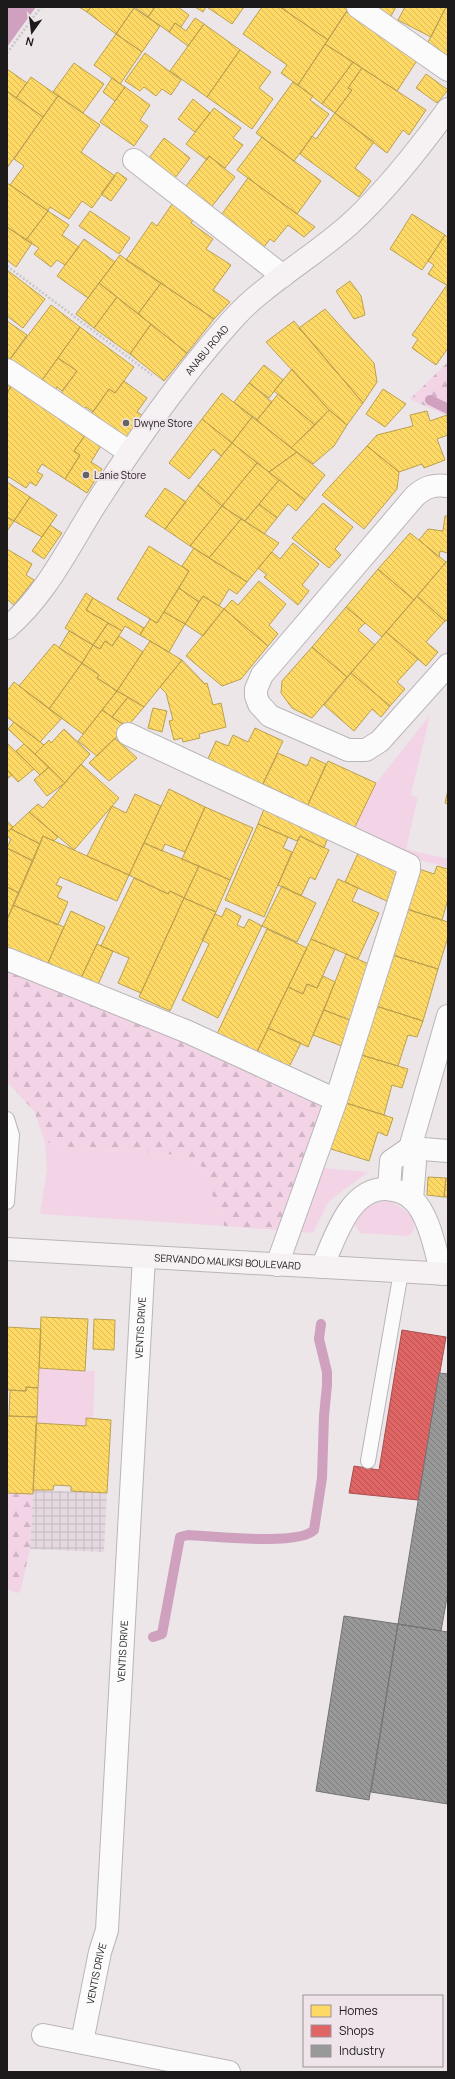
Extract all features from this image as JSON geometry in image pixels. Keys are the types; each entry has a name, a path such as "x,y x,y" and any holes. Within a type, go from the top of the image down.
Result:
{"street":[{"path":"358,7 448,70"},
{"name":"ANABU ROAD","path":"7,628 22,615 37,598 129,452 173,391 235,316 283,276 329,242 371,203 419,147 448,109"},
{"path":"134,160 283,276"},
{"path":"7,370 129,452"},
{"path":"448,486 437,485 429,487 415,496 262,675 256,689 256,696 258,704 270,716 348,750 366,750 380,741 448,665"},
{"path":"128,734 409,865 409,870 336,1100 277,1265"},
{"path":"7,959 188,1032 336,1100"},
{"path":"412,1199 415,1162 410,1148 448,1017"},
{"path":"389,1189 391,1161 410,1148 448,1150"},
{"path":"322,1267 347,1214 356,1202 368,1193 382,1189 396,1189 417,1203 424,1214 445,1274"},
{"name":"SERVANDO MALIKSI BOULEVARD","path":"7,1249 445,1274"},
{"name":"VENTIS DRIVE","path":"82,2042 100,1952 107,1930 144,1257"},
{"path":"43,2034 229,2072"}],"lane":[{"path":"7,1119 12,1135 7,1202"},
{"path":"368,1461 401,1272"}],"path":[{"path":"7,53 41,7"},
{"path":"7,266 173,391"}],"shaded area":[{"path":"7,7 36,7 7,47"},
{"path":"33,1490 107,1493 104,1552 30,1549"}],"green space":[{"path":"448,362 448,416 410,399"},
{"path":"430,715 411,795 418,797 406,849 448,859 448,867 418,860 353,831 376,783"},
{"path":"7,966 57,985 340,1110 303,1232 224,1226 220,1208 211,1193 209,1179 203,1167 182,1156 161,1153 79,1149 45,1142 34,1111 7,1082"},
{"path":"45,1142 79,1149 161,1153 182,1156 203,1167 209,1179 211,1193 220,1208 224,1226 40,1214 47,1169"},
{"path":"323,1168 368,1172 329,1201 313,1233 303,1232"},
{"path":"387,1201 399,1206 410,1215 415,1226 413,1231 408,1236 360,1233 355,1225 357,1219 363,1211 371,1205"},
{"path":"39,1368 95,1371 93,1419 86,1426 36,1423"},
{"path":"7,1493 33,1494 30,1549 20,1593 8,1590 7,1595"}],"building: Homes":[{"path":"79,7 91,7 87,12"},
{"path":"91,7 134,8 116,34 87,12"},
{"path":"135,7 155,7 148,17"},
{"path":"155,7 178,7 189,15 181,27 175,23 169,32 148,17"},
{"path":"195,7 206,7 203,12"},
{"path":"207,7 244,7 232,24"},
{"path":"262,7 280,7 328,40 298,85 281,73 287,65 243,34"},
{"path":"280,7 348,7 349,8 328,40"},
{"path":"374,7 396,7 391,16"},
{"path":"405,7 446,7 431,37 398,20"},
{"path":"446,7 448,8 448,61 427,44"},
{"path":"134,8 160,26 142,52 116,34"},
{"path":"346,12 418,59 397,91 325,44"},
{"path":"195,18 204,24 188,46 169,32 175,23 186,31"},
{"path":"204,24 240,50 207,97 170,71"},
{"path":"116,34 142,52 120,84 94,65"},
{"path":"325,44 353,62 322,104 298,85"},
{"path":"240,50 271,72 259,88 273,99 252,129 207,97"},
{"path":"145,53 181,80 171,95 162,89 156,96 144,87 140,91 125,81"},
{"path":"353,62 362,68 348,88 352,90 335,113 322,104"},
{"path":"74,63 104,84 83,113 53,92"},
{"path":"362,68 426,110 409,135 403,130 387,153 335,113 352,90 348,88"},
{"path":"7,69 27,83 16,98 7,91"},
{"path":"426,74 448,90 437,103 416,88"},
{"path":"31,77 58,96 43,117 16,98"},
{"path":"112,78 125,87 115,101 103,92"},
{"path":"293,82 313,96 310,100 329,114 294,161 256,133"},
{"path":"125,87 150,105 140,120 148,126 134,146 100,122"},
{"path":"7,91 43,117 7,168"},
{"path":"58,96 100,125 81,152 115,176 92,208 82,201 69,219 50,207 48,211 10,185 24,166 14,159"},
{"path":"193,99 210,113 195,132 178,119"},
{"path":"214,108 241,128 233,138 243,145 225,168 209,156 207,160 186,144"},
{"path":"335,113 374,142 355,168 371,181 359,197 300,154 312,136 316,139"},
{"path":"262,137 321,181 297,214 237,170"},
{"path":"164,138 190,158 172,182 146,162"},
{"path":"209,156 235,177 209,210 183,190"},
{"path":"117,172 127,179 111,201 101,194"},
{"path":"248,178 315,227 304,237 288,225 274,242 270,239 261,251 219,218"},
{"path":"7,183 48,211 26,240 7,227"},
{"path":"172,204 194,219 191,223 213,239 206,249 231,265 213,290 230,302 214,319 126,260 152,222 157,226"},
{"path":"48,211 69,225 62,235 79,247 65,265 57,260 51,267 34,254 39,248 26,240"},
{"path":"90,211 130,238 119,254 79,226"},
{"path":"412,214 445,235 422,270 390,249"},
{"path":"7,227 32,243 16,267 7,260"},
{"path":"445,235 448,238 448,286 428,274 434,265 428,261"},
{"path":"84,239 115,262 88,298 57,276"},
{"path":"120,255 161,283 138,314 99,283"},
{"path":"7,270 45,299 23,328 7,316"},
{"path":"350,281 361,296 365,315 354,319 336,291"},
{"path":"99,283 117,297 94,328 76,314"},
{"path":"161,283 214,319 187,353 138,314"},
{"path":"447,285 448,348 436,365 412,348 418,339 412,335"},
{"path":"117,297 151,324 130,354 94,328"},
{"path":"51,305 80,327 40,383 8,362"},
{"path":"325,309 374,363 377,382 363,403 299,328"},
{"path":"7,321 27,335 8,362 7,361"},
{"path":"294,321 363,403 347,425 329,410 266,342"},
{"path":"151,324 187,353 164,381 130,354"},
{"path":"80,327 134,367 115,393 109,389 93,412 86,407 82,412 59,396 77,371 58,358"},
{"path":"58,358 77,371 62,391 57,387 54,392 40,383"},
{"path":"264,365 283,380 269,398 249,383"},
{"path":"292,369 329,410 315,425 274,391"},
{"path":"7,378 14,382 7,393"},
{"path":"124,381 147,398 137,412 142,415 124,442 89,417 109,389 115,393"},
{"path":"14,382 86,434 74,451 80,455 65,479 42,464 37,472 43,475 36,486 30,482 26,488 9,477 7,479 7,393"},
{"path":"249,383 272,402 257,420 234,402"},
{"path":"383,389 406,404 385,427 366,414"},
{"path":"222,393 252,417 232,443 202,419"},
{"path":"278,394 315,425 291,448 257,420"},
{"path":"329,410 347,425 334,446 313,464 291,448"},
{"path":"427,411 430,421 447,415 448,435 437,439 445,460 424,468 422,464 399,472 367,446 377,435 413,426 410,415"},
{"path":"252,417 297,452 269,472 232,443"},
{"path":"202,419 232,443 221,456 213,449 189,479 169,463"},
{"path":"86,434 102,444 91,462 102,469 87,493 65,479 80,455 74,451"},
{"path":"232,443 257,463 222,506 198,485"},
{"path":"367,446 399,472 397,489 364,529 322,495"},
{"path":"297,452 325,475 305,500 269,472"},
{"path":"257,463 279,480 245,521 222,506"},
{"path":"279,480 305,500 296,511 288,504 277,518 259,504"},
{"path":"7,482 30,497 14,521 7,517"},
{"path":"198,485 222,506 190,546 165,529"},
{"path":"165,488 186,502 165,529 145,516"},
{"path":"30,497 57,515 42,537 14,521"},
{"path":"323,503 353,527 335,549 341,555 329,568 292,538"},
{"path":"259,504 277,518 264,534 245,521"},
{"path":"222,506 241,519 209,558 190,546"},
{"path":"445,516 448,516 448,553 440,551 439,557 419,540 428,529 443,531"},
{"path":"7,517 14,521 7,531"},
{"path":"241,519 279,543 247,582 209,558"},
{"path":"50,525 62,533 44,559 32,551"},
{"path":"410,533 446,562 414,600 378,569"},
{"path":"293,543 319,564 302,585 309,591 298,605 264,577 267,575 258,568 272,552 280,559"},
{"path":"149,546 189,571 157,623 117,599"},
{"path":"194,548 247,582 237,594 229,589 219,606 203,596 199,602 179,588 189,571 182,566"},
{"path":"7,549 32,564 26,575 34,580 14,605 7,599"},
{"path":"448,560 448,620 445,621 417,596"},
{"path":"378,569 414,600 382,637 346,607"},
{"path":"259,581 286,604 269,625 278,634 268,646 224,609 232,600 238,605"},
{"path":"179,588 199,602 185,624 164,612"},
{"path":"86,593 93,598 86,610 108,623 93,645 65,628"},
{"path":"203,596 224,609 203,636 185,624"},
{"path":"417,596 445,621 426,642 438,652 426,666 386,632"},
{"path":"93,598 144,628 140,635 125,626 122,631 86,610"},
{"path":"346,607 365,623 358,630 375,645 347,677 312,647"},
{"path":"224,609 268,646 241,679 222,686 186,656"},
{"path":"164,612 185,624 169,652 140,635 150,619 157,623"},
{"path":"108,623 122,631 112,646 105,641 100,649 93,645"},
{"path":"69,631 93,645 82,663 59,648"},
{"path":"386,632 418,659 397,682 405,689 390,706 351,673"},
{"path":"119,636 143,652 117,691 97,678 99,675 82,663 93,645 100,649 105,641 112,646"},
{"path":"150,641 182,660 144,707 117,691"},
{"path":"54,644 82,663 49,709 19,686"},
{"path":"312,647 347,677 312,718 292,708 281,693 282,681"},
{"path":"182,660 205,684 207,683 213,705 221,703 226,727 199,734 200,738 183,742 182,738 174,740 169,721 173,720 166,693 160,687"},
{"path":"82,663 99,675 97,678 117,691 83,734 49,709"},
{"path":"351,673 390,706 381,717 372,709 354,731 324,705"},
{"path":"14,682 62,718 40,742 7,717 7,691"},
{"path":"117,691 128,697 112,717 102,710"},
{"path":"128,697 144,707 127,727 112,717"},
{"path":"153,708 167,711 162,732 148,728"},
{"path":"102,710 127,727 97,756 78,741"},
{"path":"14,722 44,745 35,754 8,729"},
{"path":"255,728 283,741 261,788 206,763 216,741 228,746 233,735 248,742"},
{"path":"64,729 90,754 65,783 35,754 49,740 51,743"},
{"path":"115,738 137,758 109,781 89,763"},
{"path":"7,743 34,769 18,782 7,770"},
{"path":"24,744 49,767 40,775 16,751"},
{"path":"278,753 307,766 311,757 326,764 306,809 290,802 293,798 263,784"},
{"path":"328,761 376,783 353,831 306,809"},
{"path":"81,764 119,798 74,850 29,812 38,804 43,808"},
{"path":"49,767 65,783 47,796 34,780"},
{"path":"7,770 12,775 7,779"},
{"path":"169,789 205,807 185,852 165,844 162,851 144,843"},
{"path":"448,790 448,804 445,803"},
{"path":"135,794 161,806 129,875 87,856 112,806 126,813"},
{"path":"266,804 329,835 324,848 300,836 297,841 258,824"},
{"path":"205,807 253,828 230,880 182,859"},
{"path":"29,812 58,837 54,841 43,836 40,844 11,829"},
{"path":"7,821 13,827 7,832"},
{"path":"258,824 288,837 283,848 292,852 264,917 225,900"},
{"path":"11,829 40,844 33,861 7,848 11,839 7,836 7,832"},
{"path":"43,836 129,875 117,901 60,877 56,885 62,887 57,897 68,902 58,925 13,905"},
{"path":"300,836 329,850 315,880 310,877 301,896 278,885"},
{"path":"144,843 199,866 184,898 170,891 168,894 129,875"},
{"path":"7,848 33,861 19,893 7,887"},
{"path":"360,849 403,869 389,902 345,882"},
{"path":"199,866 230,880 216,912 184,898"},
{"path":"437,866 448,869 448,899 442,920 403,908 416,868 434,874"},
{"path":"134,878 168,894 170,891 184,898 141,993 118,983 129,958 101,946"},
{"path":"338,879 358,888 352,901 379,913 358,959 311,939"},
{"path":"282,886 316,903 297,942 262,926"},
{"path":"7,887 19,893 7,920"},
{"path":"184,898 216,912 170,1011 139,997"},
{"path":"13,905 64,927 47,965 7,950 7,920"},
{"path":"226,908 241,916 237,925 244,928 249,919 262,926 218,1018 182,1000 209,944 202,940 215,914 222,917"},
{"path":"403,908 448,922 448,937 438,969 389,954"},
{"path":"71,911 105,927 80,980 47,965"},
{"path":"267,929 307,948 256,1054 216,1036"},
{"path":"311,939 335,949 317,988 307,984 303,994 288,987"},
{"path":"97,944 113,951 97,987 80,980"},
{"path":"346,954 373,966 355,1022 324,1010"},
{"path":"389,954 438,969 423,1021 373,1005"},
{"path":"323,976 335,982 308,1047 268,1028 288,987 303,994 307,984 317,988"},
{"path":"373,1005 423,1021 417,1037 408,1035 398,1066 358,1054"},
{"path":"324,1010 355,1022 347,1048 313,1035"},
{"path":"268,1028 301,1043 288,1069 256,1054"},
{"path":"358,1054 408,1069 402,1088 392,1085 384,1115 343,1102"},
{"path":"343,1102 393,1118 387,1136 378,1132 369,1161 328,1148"},
{"path":"428,1177 446,1178 444,1197 427,1195"},
{"path":"446,1178 448,1179 448,1197 444,1197"},
{"path":"41,1317 88,1319 85,1371 39,1368"},
{"path":"94,1319 115,1320 114,1350 93,1349"},
{"path":"7,1327 41,1329 38,1388 26,1387 26,1391 7,1390"},
{"path":"26,1387 38,1388 37,1417 9,1416 10,1390 26,1391"},
{"path":"7,1416 37,1417 33,1494 7,1493"},
{"path":"86,1418 111,1420 107,1493 71,1491 71,1486 54,1485 53,1490 33,1490 36,1423 86,1426"}],"building: Shops":[{"path":"402,1330 446,1337 418,1500 349,1493 354,1466 379,1470"}],"building: Industry":[{"path":"439,1373 448,1374 448,1592 441,1631 398,1624"},
{"path":"344,1616 398,1624 369,1800 316,1791"},
{"path":"398,1624 448,1632 448,1804 371,1792"}],"waterway":[{"path":"430,400 448,409"},
{"path":"153,1637 162,1634 180,1537 188,1535 274,1539 305,1535 314,1530 322,1478 324,1416 327,1385 327,1372 319,1339 321,1324"}],"place":[{"name":"Dwyne Store","path":"126,423"},
{"name":"Lanie Store","path":"86,475"}]}
